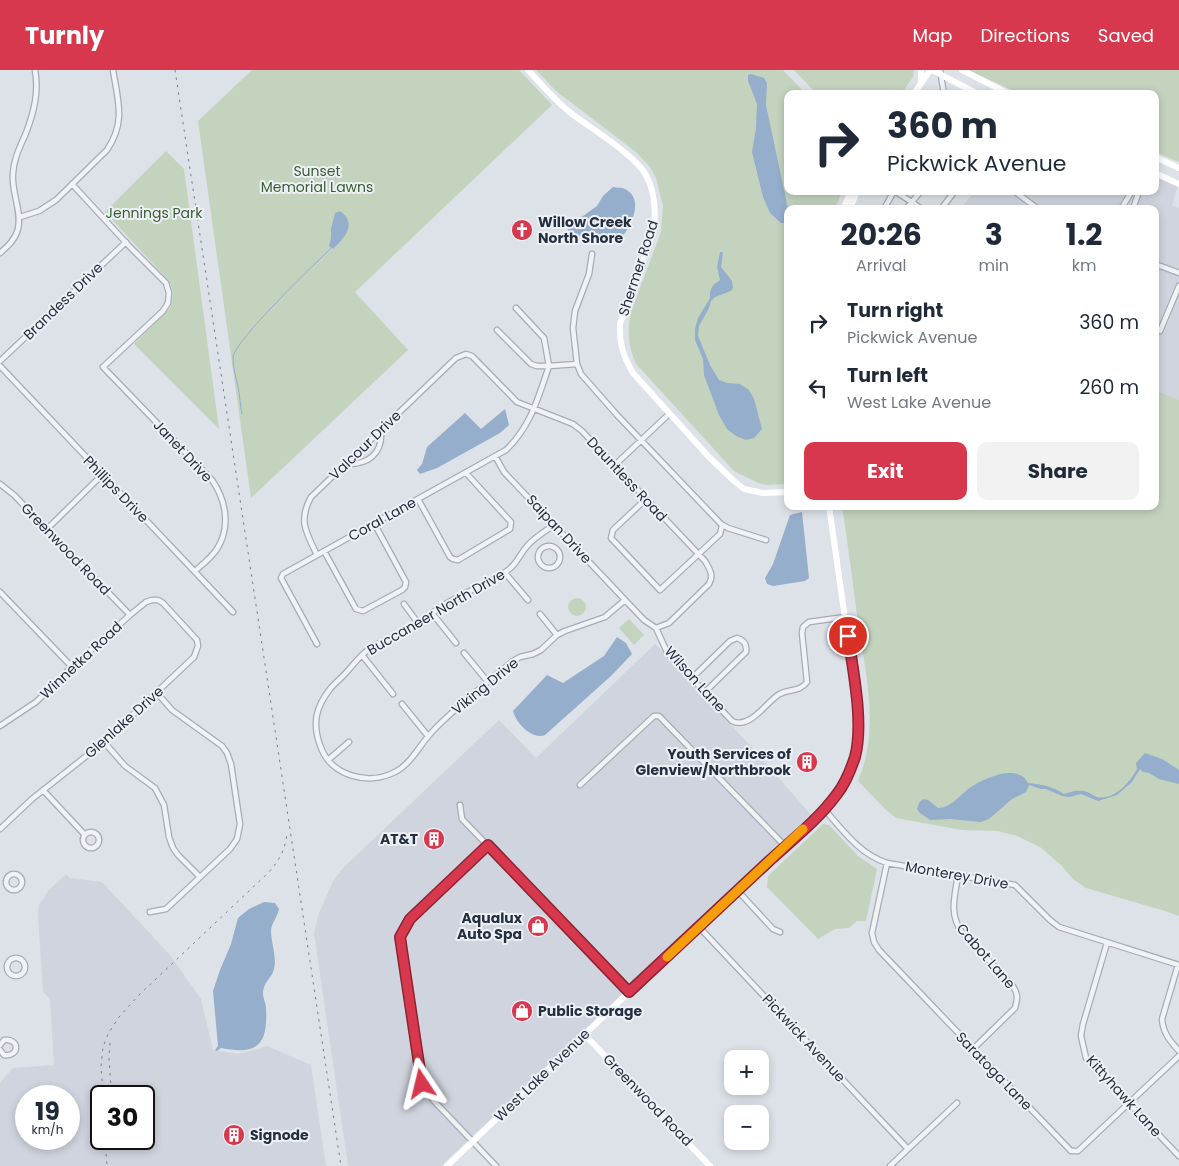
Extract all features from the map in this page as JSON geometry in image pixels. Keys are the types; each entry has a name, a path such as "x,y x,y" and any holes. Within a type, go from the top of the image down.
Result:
{"street":[{"path":"0,253 13,241 20,217 14,190 13,174 16,154 28,127 37,98 35,70"},
{"path":"20,217 39,211 56,200 107,150 120,122 113,70"},
{"name":"Shermer Road","path":"528,70 571,113 640,166 652,188 655,214 654,228 620,324 619,340 624,358 632,373 724,472 744,488 763,494 784,492"},
{"path":"921,70 922,83"},
{"path":"917,90 931,70 971,90"},
{"path":"962,70 1001,90"},
{"path":"940,73 943,90"},
{"path":"1159,159 1179,168"},
{"path":"1159,175 1179,184"},
{"path":"72,184 126,242"},
{"path":"900,195 916,205"},
{"path":"909,205 917,195"},
{"path":"944,205 952,195"},
{"path":"1019,195 1033,205"},
{"path":"1130,195 1125,203 1130,205"},
{"name":"Janet Drive","path":"126,242 166,283 169,293 168,303 163,311 103,367 218,488 224,505 225,523 223,532 217,548 195,571"},
{"name":"Brandess Drive","path":"0,361 126,242"},
{"path":"592,254 589,274 575,311 573,328 577,364 581,374 722,526 766,540"},
{"path":"1159,266 1179,273"},
{"path":"1160,331 1179,286"},
{"path":"516,308 544,338 549,366"},
{"path":"498,330 531,364 549,366 577,364"},
{"name":"Dauntless Road","path":"466,354 475,359 512,398 522,405 573,424 582,431 711,570 710,582 668,623 656,628"},
{"name":"Valcour Drive","path":"318,554 306,532 304,513 311,497 456,358 466,354"},
{"name":"Phillips Drive","path":"0,366 233,612"},
{"name":"Coral Lane","path":"317,644 281,578 283,574 506,450 524,430 534,409 549,366"},
{"path":"614,464 617,464 669,414"},
{"path":"345,464 361,464 371,458 382,442 381,430"},
{"name":"Saipan Drive","path":"496,456 504,472 644,620 656,628"},
{"path":"418,499 453,559 458,560 510,529 511,522 466,472"},
{"path":"47,529 102,475"},
{"name":"Greenwood Road","path":"0,484 14,495 130,615"},
{"path":"646,499 613,530 610,538 660,590 720,534 722,526"},
{"name":"West Lake Avenue","path":"447,1166 824,809 838,793 855,755 858,724 845,617 829,510"},
{"path":"324,551 359,611 363,611 386,599 402,590 406,582 374,524"},
{"name":"Buccaneer North Drive","path":"383,777 354,777 341,771 328,760 320,748 315,721 317,710 331,687 370,648 405,632 432,613 505,572 518,562 525,548 534,539 555,524"},
{"path":"534,539 542,548"},
{"path":"550,545 558,549 561,558 557,566 548,569 540,565 537,556 542,548 550,545"},
{"path":"505,572 528,600"},
{"path":"0,592 72,667"},
{"name":"Winnetka Road","path":"0,726 36,702 130,615 152,600 163,602"},
{"name":"Viking Drive","path":"383,777 396,772 402,767 428,736 513,661 520,657 534,654 557,635 576,626 606,617 625,600"},
{"name":"Glenlake Drive","path":"0,829 43,790 104,742 194,657 198,646 197,640 163,602"},
{"path":"404,604 418,623"},
{"path":"432,613 456,643"},
{"path":"540,614 557,635"},
{"name":"Wilson Lane","path":"656,628 667,652 732,721 740,723 748,720 778,695 786,691 799,690 806,682 802,633 805,625 810,622 845,617"},
{"path":"692,678 730,641 737,638 742,640 746,646 746,652 705,692"},
{"path":"464,653 488,682"},
{"path":"362,655 393,694"},
{"path":"150,912 166,909 230,849 237,839 240,824 231,764 227,753 222,746 172,710 157,693"},
{"path":"402,704 428,736"},
{"path":"580,785 654,716 660,716 785,846"},
{"path":"104,742 125,766 155,788 164,804 169,837 173,848 200,877"},
{"path":"328,760 349,742"},
{"path":"43,790 85,835"},
{"path":"460,805 462,819 629,992"},
{"name":"Monterey Drive","path":"824,809 858,847 873,859 1016,885 1058,927 1178,965"},
{"path":"488,845 410,919 400,937 422,1084 434,1101 496,1166"},
{"name":"Saratoga Lane","path":"887,863 872,933 874,942 879,950 1071,1151 1078,1151 1179,1056"},
{"path":"0,875 7,878"},
{"name":"Cabot Lane","path":"958,875 953,906 956,924 960,931 1012,985 1018,999 1015,1008 973,1049"},
{"path":"738,891 773,929 780,932"},
{"name":"Pickwick Avenue","path":"699,927 908,1149"},
{"name":"Kittyhawk Lane","path":"1107,943 1083,1024 1082,1041 1086,1058 1179,1156"},
{"path":"18,959 23,962 24,968 22,973 15,976 8,972 7,967 9,961 18,959"},
{"path":"1178,965 1162,1019 1166,1036 1179,1051"},
{"path":"0,966 7,967"},
{"name":"Greenwood Road","path":"585,1035 710,1166"},
{"path":"0,1045 4,1040 10,1040 16,1048 10,1056 4,1055 0,1050"},
{"path":"890,1166 957,1104"}],"shaded area":[{"path":"1159,178 1178,185 1172,205 1179,208 1179,400 1159,392 1159,205 963,205 972,195 1159,195"},
{"path":"655,644 759,755 811,815 441,1166 348,1166 314,933 319,913 333,881 343,868 499,720 536,758"},
{"path":"66,874 70,878 102,882 170,955 201,999 213,1050 239,1054 267,1046 311,1065 326,1166 0,1166 0,1083 13,1068 54,1065 50,1000 43,991 39,905 48,891"}],"green space":[{"name":"Sunset Memorial Lawns","path":"252,70 519,70 552,105 355,292 408,350 251,498 198,121"},
{"path":"536,70 783,70 802,90 784,90 784,195 840,195 837,205 784,205 784,484 767,485 758,483 734,471 637,365 630,346 629,326 631,312 661,232 663,206 656,178 650,167 636,152 556,91"},
{"path":"794,70 914,70 913,77 904,90 813,90"},
{"path":"968,70 1179,70 1179,162 1159,154 1159,90 1012,90"},
{"name":"Jennings Park","path":"166,151 184,169 219,429 134,344 170,308 173,297 172,290 168,280 105,212"},
{"path":"1159,392 1179,400 1179,916 1086,888 1073,879 1061,865 1040,847 1017,836 998,831 962,830 896,818 858,781 865,761 870,722 867,683 843,510 1159,510"},
{"path":"577,598 583,601 586,607 583,613 577,616 571,613 568,607 571,601"},
{"path":"629,619 644,635 634,645 619,628"},
{"path":"823,824 829,825 858,856 877,869 866,921 857,921 849,928 835,929 818,939 767,887 768,876"}],"water":[{"path":"751,74 764,78 767,83 766,105 787,205 784,205 784,223 781,223 770,213 763,197 752,152 757,104 748,81 748,75"},
{"path":"613,187 625,189 634,199 635,206 632,220 621,238 612,239 586,234 579,236 571,233 568,230 569,226 597,206 603,196"},
{"path":"340,211 348,221 349,226 345,236 333,249 329,246 331,229 335,213"},
{"path":"720,252 723,252 721,267 732,281 733,288 731,291 715,297 711,301 699,326 698,336 710,365 719,380 740,384 749,390 754,399 762,429 754,438 746,440 736,436 727,429 719,415 704,375 703,359 695,340 698,318 710,298 713,285 720,280 717,267"},
{"path":"505,409 509,425 500,433 437,468 420,474 417,470 422,464 427,447 465,413 481,429"},
{"path":"802,512 809,578 805,581 773,586 767,584 765,578 773,564 790,515"},
{"path":"617,637 626,643 632,654 611,676 545,735 540,736 530,733 517,721 513,711 547,675 563,683 604,656"},
{"path":"1145,753 1162,759 1179,770 1179,784 1159,779 1140,769 1132,782 1117,795 1098,801 1081,794 1069,797 1062,796 1046,789 1029,785 1026,792 1012,799 989,819 981,822 950,819 930,820 917,809 923,799 928,800 938,808 943,807 956,800 977,783 1009,773 1023,777 1028,783 1047,786 1064,794 1081,791 1097,797 1109,796 1121,789 1130,779 1137,769 1136,763"},
{"path":"264,902 275,903 279,909 271,930 275,960 274,969 263,989 266,1008 265,1031 258,1045 252,1048 233,1050 221,1048 217,1051 215,1050 218,1046 213,991 231,944 238,918 249,909"}],"waterway":[{"path":"242,414 233,361 237,348 260,320 331,248"}],"railway":[{"path":"175,70 341,1166"},
{"path":"102,1085 101,1066 103,1047 108,1034 119,1017 138,996 268,873 281,854 287,832"},
{"path":"110,1043 111,1085"},
{"path":"106,1150 107,1166"}],"slow traffic":[{"path":"667,957 803,829"}],"place":[{"name":"Willow Creek North Shore","path":"522,230"},
{"name":"Youth Services of Glenview/Northbrook","path":"807,762"},
{"name":"AT&T","path":"434,839"},
{"name":"Aqualux Auto Spa","path":"538,926"},
{"name":"Public Storage","path":"522,1011"},
{"name":"Signode","path":"234,1135"}],"route":[{"path":"422,1084 400,937 410,919 488,845 629,992 824,809 838,793 855,755 858,724 848,636"}]}
